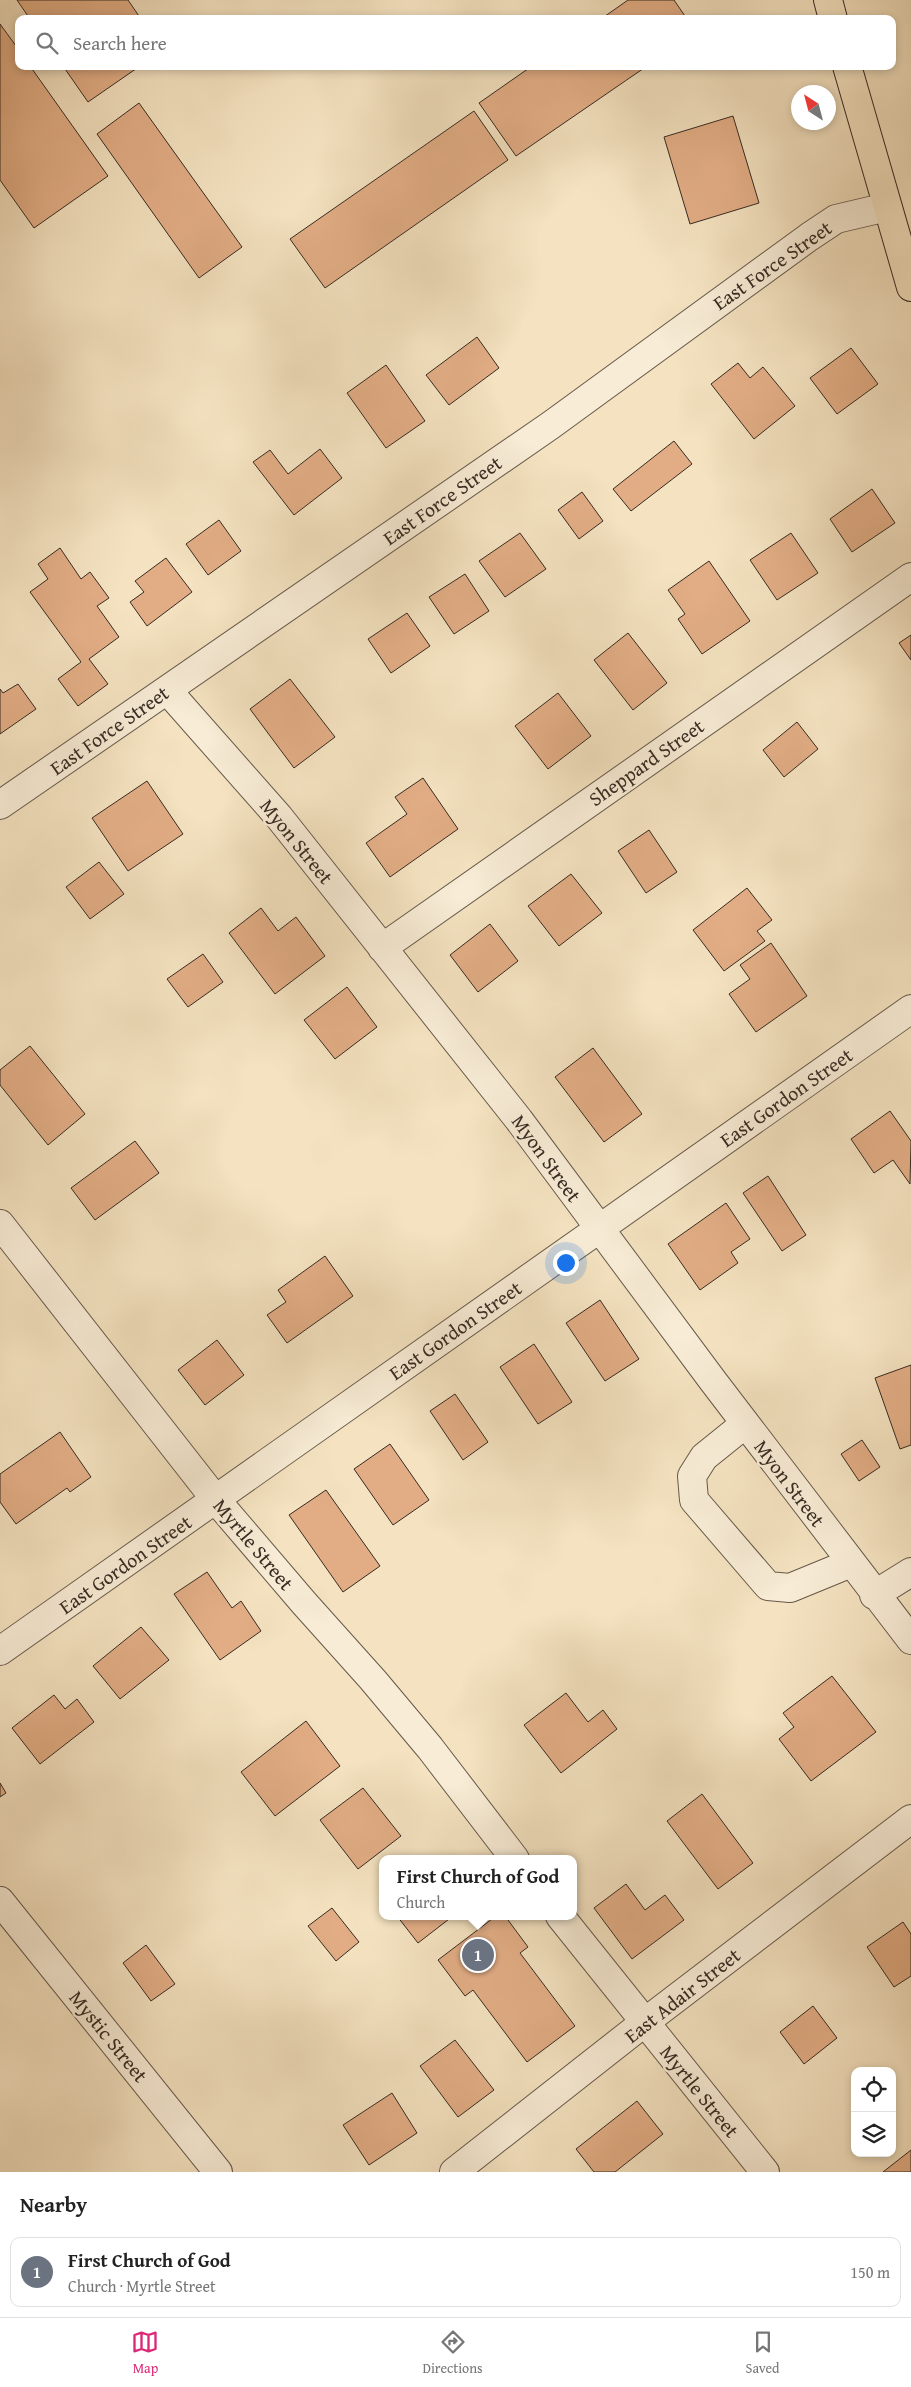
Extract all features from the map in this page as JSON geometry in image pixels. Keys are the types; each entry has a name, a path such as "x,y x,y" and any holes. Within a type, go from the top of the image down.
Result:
{"main road":[{"path":"828,0 833,15"},
{"path":"848,70 911,287"}],"street":[{"name":"East Force Street","path":"0,805 551,425 809,237 836,219 888,207"},
{"name":"Sheppard Street","path":"382,948 911,577"},
{"name":"Myon Street","path":"167,690 279,817 519,1120 669,1319 745,1424 874,1595 911,1640"},
{"name":"East Gordon Street","path":"0,1651 911,1009"},
{"name":"Myrtle Street","path":"0,1224 216,1500 380,1687 512,1855"},
{"path":"745,1424 704,1457 692,1476 694,1500 768,1586 790,1588 851,1563"},
{"path":"874,1595 911,1572"},
{"name":"East Adair Street","path":"454,2172 645,2022 911,1819"},
{"name":"Mystic Street","path":"0,1901 218,2172"},
{"name":"Myrtle Street","path":"563,1920 764,2172"}],"building":[{"path":"17,0 128,0 138,15 27,15"},
{"path":"628,0 674,0 684,15 607,15"},
{"path":"0,24 15,45 15,70 33,70 108,176 34,228 0,180"},
{"path":"66,70 134,70 88,102"},
{"path":"526,70 641,70 516,156 479,103"},
{"path":"139,103 242,247 199,278 97,134"},
{"path":"474,111 508,160 325,288 290,239"},
{"path":"733,116 759,203 690,224 664,137"},
{"path":"477,337 499,368 449,405 426,375"},
{"path":"851,348 878,384 837,414 810,378"},
{"path":"738,363 750,378 763,367 795,406 754,439 711,384"},
{"path":"386,365 425,421 386,448 347,393"},
{"path":"674,441 692,464 631,511 613,489"},
{"path":"320,449 342,478 294,515 253,462 270,450 288,474"},
{"path":"872,489 895,523 852,552 830,519"},
{"path":"582,492 603,521 579,539 558,510"},
{"path":"219,520 241,551 208,575 186,544"},
{"path":"520,533 546,569 505,597 479,561"},
{"path":"791,533 818,573 777,600 750,560"},
{"path":"60,548 81,579 90,572 109,598 97,606 119,637 89,659 108,684 78,706 58,679 81,662 30,592 48,579 38,564"},
{"path":"166,558 192,592 147,626 130,602 144,592 135,581"},
{"path":"709,561 750,621 702,654 678,619 685,614 668,590"},
{"path":"465,574 489,611 454,634 429,597"},
{"path":"407,613 430,646 391,673 368,639"},
{"path":"628,633 667,683 633,710 594,660"},
{"path":"911,635 911,660 899,643"},
{"path":"290,679 335,737 294,768 250,709"},
{"path":"18,684 36,709 0,734 0,689 3,693"},
{"path":"558,693 591,736 548,769 515,726"},
{"path":"797,722 818,749 784,777 763,750"},
{"path":"423,778 458,829 390,877 366,843 407,814 395,797"},
{"path":"147,781 183,834 128,871 92,818"},
{"path":"649,830 677,872 646,893 618,851"},
{"path":"99,862 124,894 90,919 66,887"},
{"path":"571,874 602,913 559,946 528,906"},
{"path":"747,888 772,920 757,931 765,941 724,971 693,930"},
{"path":"261,908 278,931 296,917 325,956 275,994 229,933"},
{"path":"490,924 518,961 478,992 450,955"},
{"path":"771,943 807,996 756,1032 729,994 750,979 740,965"},
{"path":"203,954 223,982 188,1007 167,979"},
{"path":"347,987 377,1027 335,1059 304,1020"},
{"path":"30,1046 85,1114 48,1145 0,1085 0,1070"},
{"path":"593,1048 642,1114 604,1142 555,1077"},
{"path":"890,1111 911,1141 910,1184 893,1160 874,1173 851,1139"},
{"path":"135,1141 159,1173 95,1220 71,1188"},
{"path":"768,1176 806,1235 782,1251 743,1193"},
{"path":"726,1203 750,1239 731,1252 738,1263 700,1290 668,1244"},
{"path":"325,1256 353,1296 287,1343 267,1315 286,1302 278,1290"},
{"path":"600,1300 639,1359 605,1381 566,1323"},
{"path":"217,1340 244,1375 205,1405 178,1370"},
{"path":"534,1344 572,1402 538,1424 500,1367"},
{"path":"911,1365 911,1445 900,1449 875,1378"},
{"path":"455,1394 488,1442 463,1460 430,1411"},
{"path":"60,1432 91,1477 70,1492 67,1488 16,1524 0,1502 0,1474"},
{"path":"862,1440 880,1467 859,1481 841,1454"},
{"path":"390,1444 429,1500 393,1525 354,1469"},
{"path":"326,1490 380,1566 343,1592 289,1515"},
{"path":"207,1572 232,1608 241,1601 261,1631 220,1660 174,1594"},
{"path":"141,1627 169,1660 120,1699 93,1666"},
{"path":"832,1676 876,1732 811,1781 779,1739 794,1727 783,1713"},
{"path":"566,1693 588,1722 603,1710 617,1729 561,1773 524,1725"},
{"path":"54,1695 65,1709 77,1699 94,1722 40,1764 12,1728"},
{"path":"306,1721 340,1766 275,1816 241,1772"},
{"path":"0,1783 6,1793 0,1797"},
{"path":"363,1788 401,1836 358,1869 320,1820"},
{"path":"702,1794 753,1863 718,1889 667,1821"},
{"path":"626,1884 645,1910 665,1895 684,1920 632,1959 594,1908"},
{"path":"332,1908 359,1942 336,1961 308,1926"},
{"path":"400,1920 448,1920 418,1943"},
{"path":"491,1920 508,1920 528,1947 520,1953 575,2026 527,2062 473,1990 465,1996 438,1960"},
{"path":"903,1922 911,1934 911,1976 894,1987 867,1947"},
{"path":"146,1945 175,1984 151,2001 123,1963"},
{"path":"813,2006 837,2038 804,2064 780,2032"},
{"path":"455,2040 494,2090 458,2117 420,2066"},
{"path":"392,2093 417,2133 369,2165 343,2125"},
{"path":"637,2101 663,2134 615,2172 594,2172 576,2149"},
{"path":"911,2150 911,2172 883,2172"}],"place":[{"name":"First Church of God","path":"478,1955"}]}
